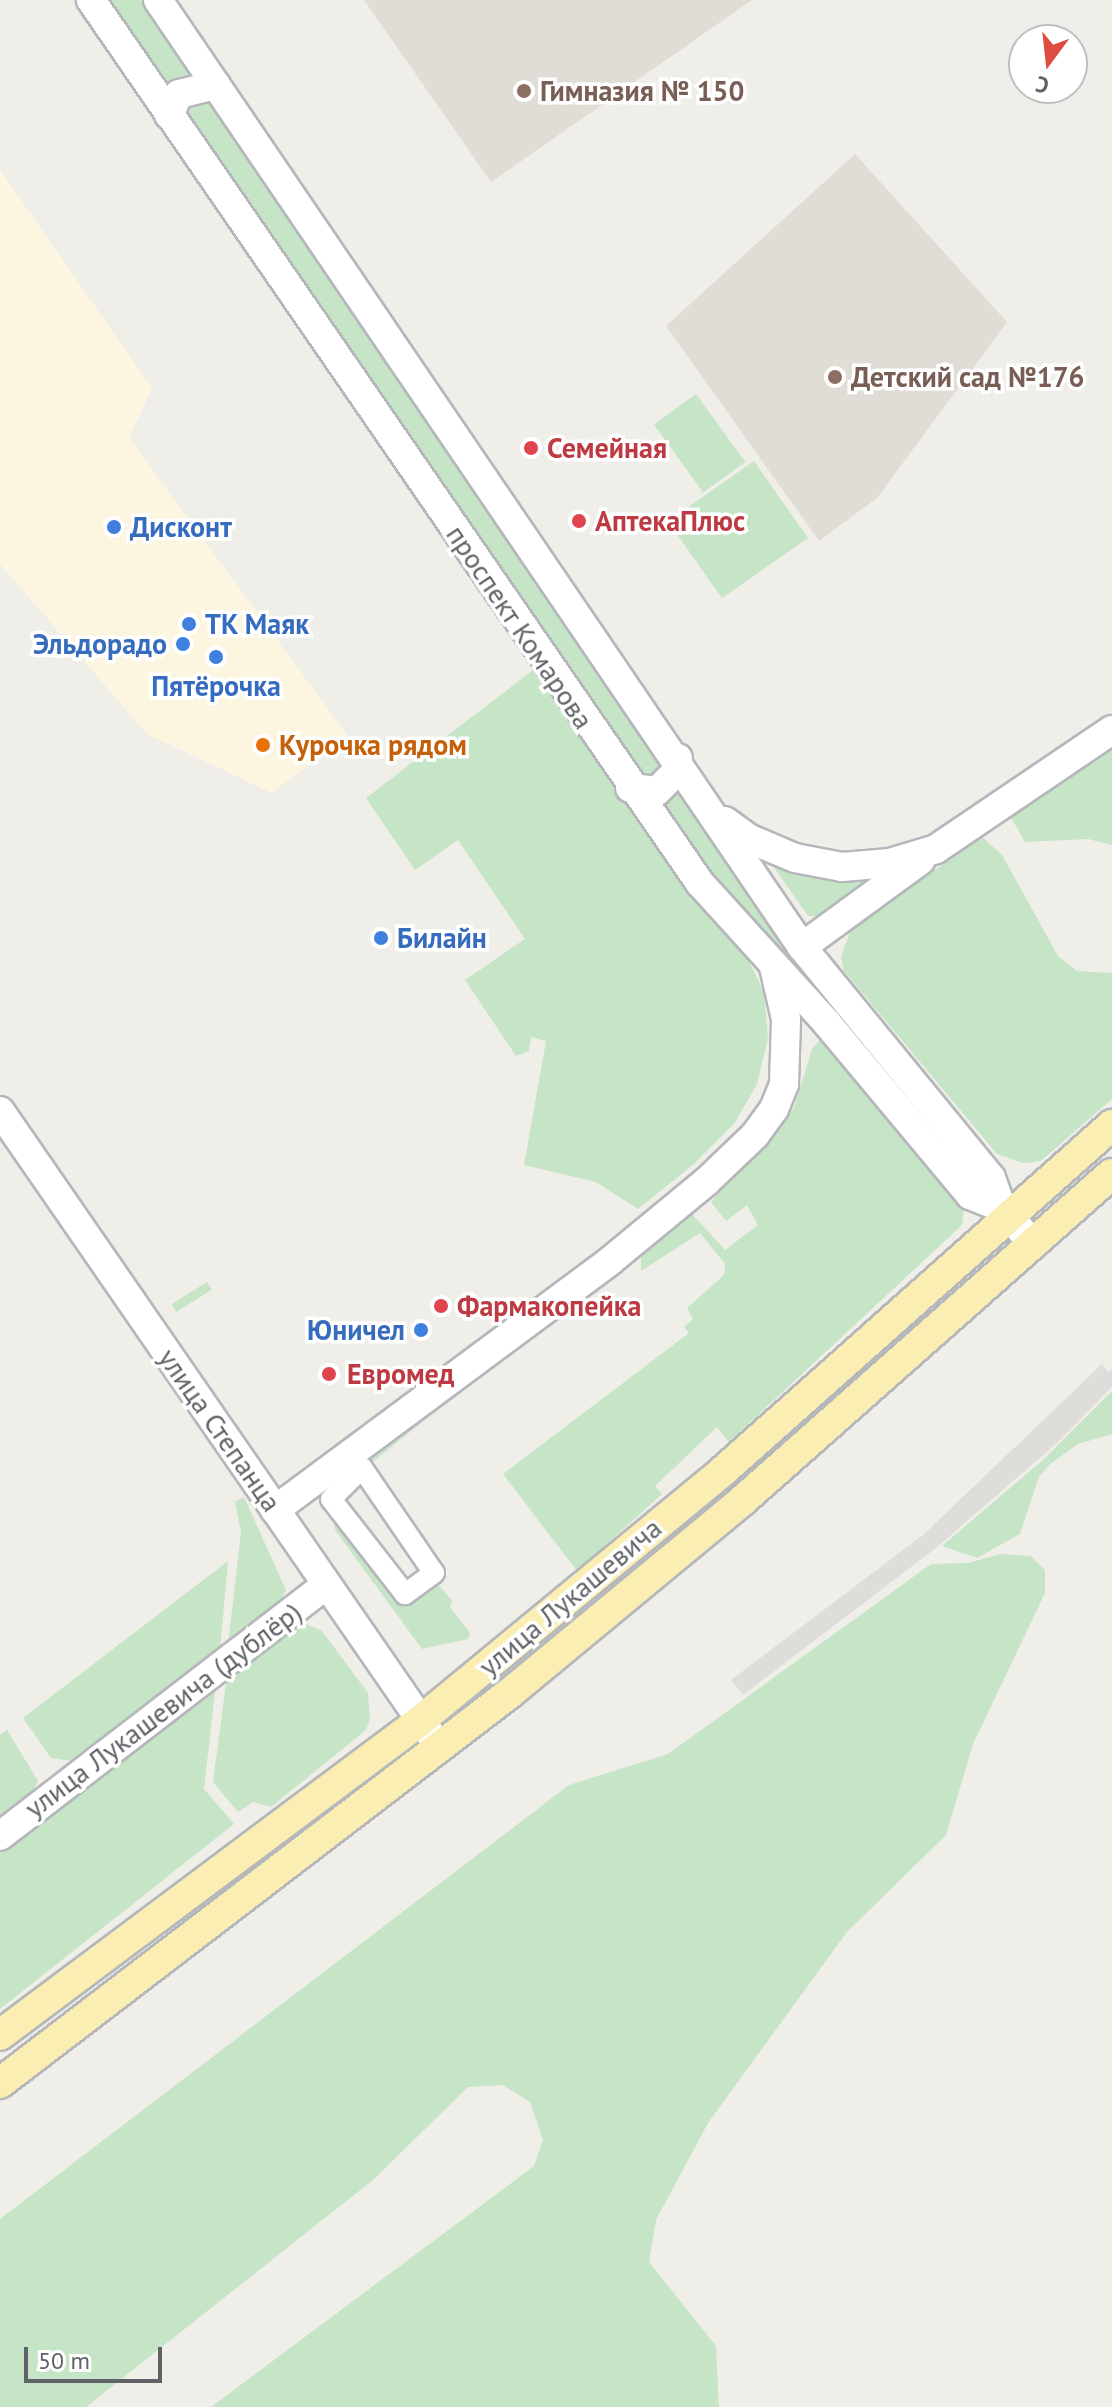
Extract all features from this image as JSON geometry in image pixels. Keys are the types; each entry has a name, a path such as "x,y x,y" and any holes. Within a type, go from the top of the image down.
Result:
{"main road":[{"name":"проспект Комарова","path":"91,0 630,788 700,883 826,1022 970,1195 1006,1212"},
{"name":"проспект Комарова","path":"158,0 678,758 802,947 991,1178 1006,1212 1033,1244"},
{"path":"169,115 179,94 216,85"},
{"path":"802,947 936,849 1112,730"},
{"path":"630,788 657,791 676,772 678,758"},
{"path":"712,810 750,839 795,858 830,865 890,863 936,849"},
{"path":"774,965 788,1054"},
{"path":"275,1510 610,1261 707,1181 774,1109 788,1054 802,1030 826,1022"},
{"name":"улица Степанца","path":"0,1111 440,1749"},
{"name":"улица Лукашевича","path":"0,2035 420,1721 723,1471 1006,1212 1112,1125"},
{"name":"улица Лукашевича","path":"0,2083 440,1749 743,1500 1112,1174"},
{"name":"улица Лукашевича (дублёр)","path":"0,1836 326,1585"}],"street":[{"path":"362,1468 434,1573 405,1594 331,1499 362,1468"}],"shaded area":[{"name":"Гимназия № 150","path":"364,0 752,0 491,182"},
{"name":"Детский сад №176","path":"855,154 1007,322 877,498 819,541 666,326"},
{"path":"0,170 152,388 129,438 347,735 272,793 147,734 0,564"},
{"path":"1102,1364 1108,1372 1112,1369 1112,1387 1057,1443 936,1548 743,1695 731,1680 923,1535"}],"green space":[{"path":"103,0 141,0 661,756 985,1185 710,879"},
{"path":"696,394 745,462 703,493 654,425"},
{"path":"754,461 808,538 722,598 668,521"},
{"path":"533,670 680,875 746,955 764,992 768,1039 757,1084 734,1124 694,1164 638,1209 596,1182 524,1165 546,1041 531,1037 529,1051 516,1056 465,980 525,939 458,840 415,870 366,798"},
{"path":"1112,747 1112,845 1088,839 1025,842 1010,816"},
{"path":"982,837 1002,855 1058,956 1077,971 1112,973 1112,1099 1041,1161 1023,1163 997,1154 844,971 841,957 851,929"},
{"path":"761,849 881,875 826,916 808,916"},
{"path":"820,1040 828,1041 965,1198 962,1225 729,1442 717,1427 655,1486 662,1494 577,1571 503,1474 689,1333 684,1327 693,1319 687,1308 724,1275 725,1264 700,1233 641,1271 641,1257 691,1213 725,1250 758,1225 747,1205 726,1221 711,1202 794,1108 812,1049"},
{"path":"207,1282 212,1290 176,1312 171,1304"},
{"path":"1112,1391 1112,1434 1078,1444 1049,1465 1039,1477 1020,1534 977,1558 942,1546 1043,1460"},
{"path":"440,1408 360,1472 343,1481"},
{"path":"244,1497 286,1590 279,1603 228,1645 241,1532 235,1502"},
{"path":"333,1511 404,1593 430,1576 452,1600 450,1607 470,1633 468,1639 422,1649 335,1530"},
{"path":"1000,1554 1031,1556 1045,1570 1045,1593 973,1744 946,1835 847,1932 708,2123 656,2220 649,2262 716,2346 719,2407 211,2407 534,2166 543,2140 530,2102 503,2085 468,2087 373,2180 86,2407 0,2407 0,2219 569,1785 668,1754 931,1564 968,1563"},
{"path":"228,1561 220,1650 79,1762 51,1758 23,1718"},
{"path":"306,1624 322,1631 368,1693 370,1719 366,1730 271,1807 253,1802 238,1812 213,1782 227,1676 295,1627"},
{"path":"216,1684 204,1789 234,1824 0,2009 0,1850"},
{"path":"7,1730 38,1781 31,1795 0,1820 0,1735"}],"place":[{"name":"Гимназия № 150","path":"524,91"},
{"name":"Детский сад №176","path":"835,377"},
{"name":"Семейная","path":"531,448"},
{"name":"АптекаПлюс","path":"579,521"},
{"name":"Дисконт","path":"114,527"},
{"name":"ТК Маяк","path":"189,624"},
{"name":"Эльдорадо","path":"183,644"},
{"name":"Пятёрочка","path":"216,657"},
{"name":"Курочка рядом","path":"263,745"},
{"name":"Билайн","path":"381,938"},
{"name":"Фармакопейка","path":"441,1306"},
{"name":"Юничел","path":"421,1330"},
{"name":"Евромед","path":"329,1374"}]}
